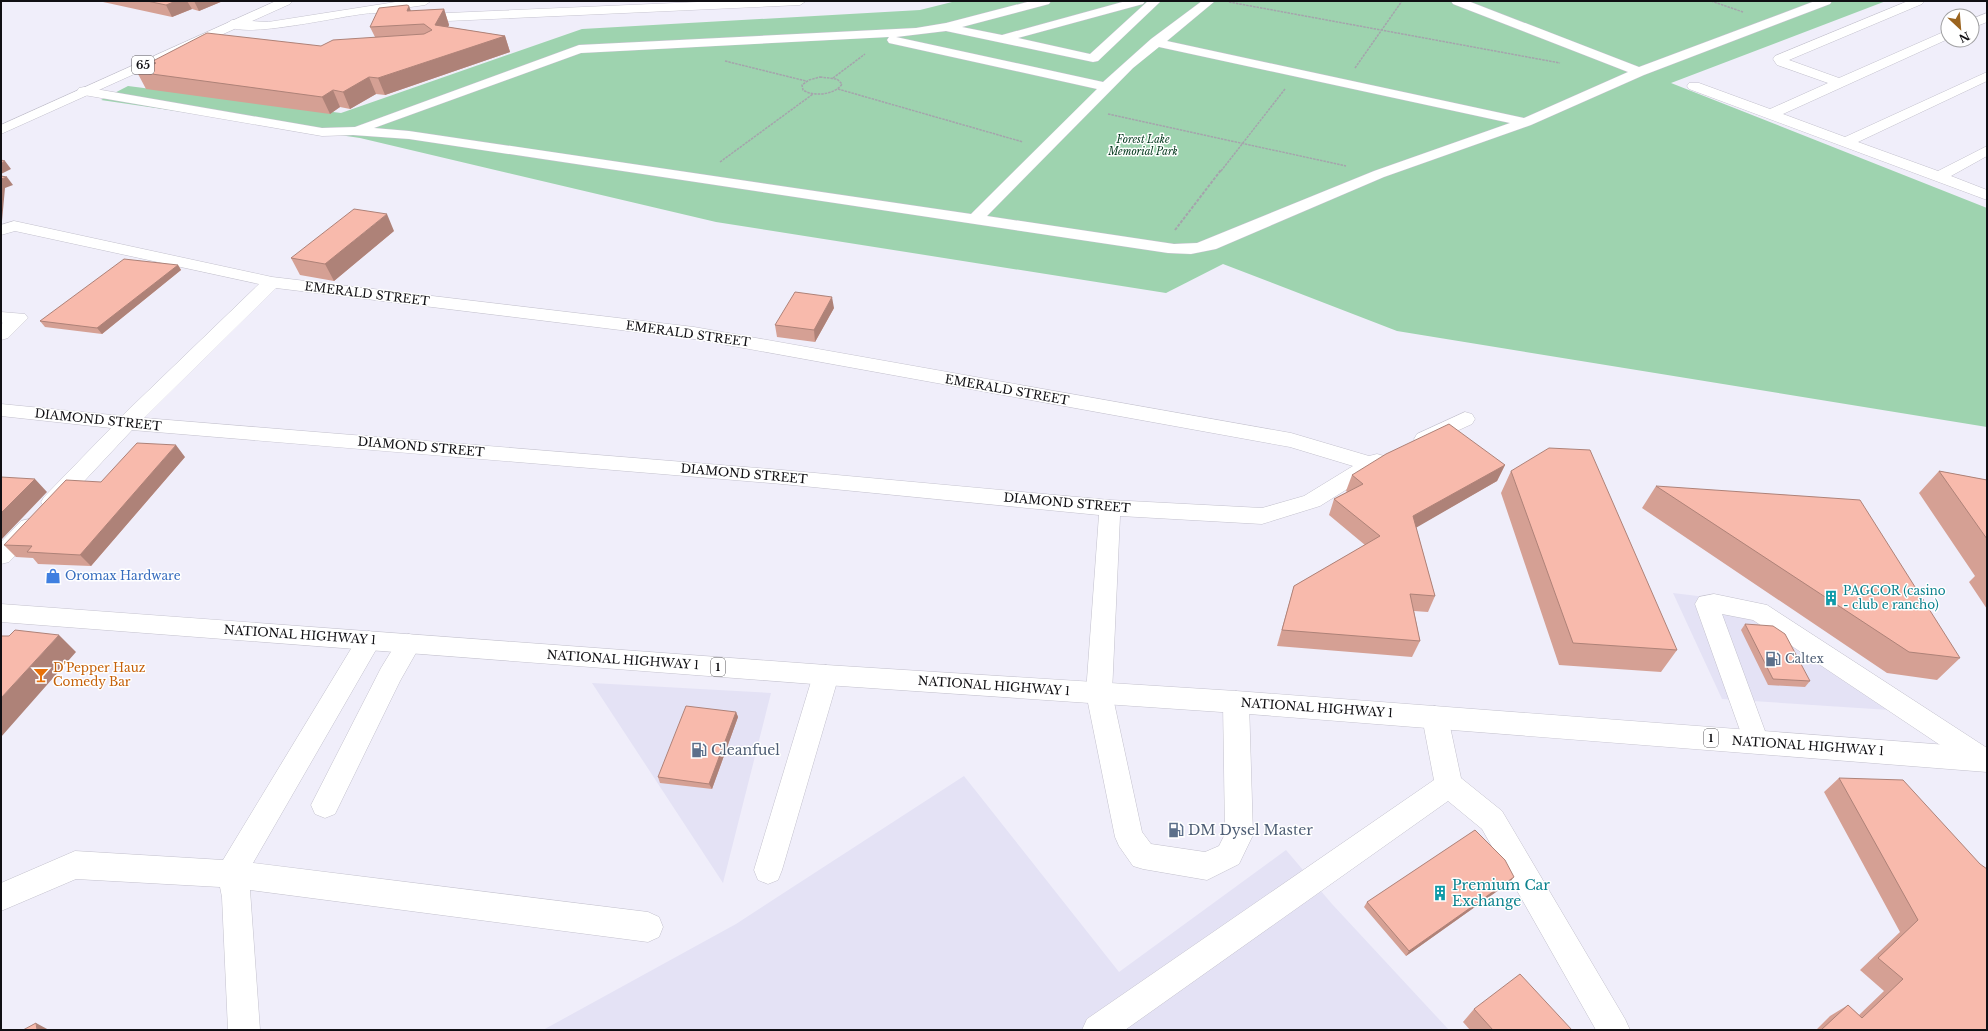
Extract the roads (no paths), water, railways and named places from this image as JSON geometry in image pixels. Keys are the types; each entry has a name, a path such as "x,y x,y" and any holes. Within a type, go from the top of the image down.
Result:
{"main road":[{"name":"65","path":"1,130 232,24 286,1"},
{"path":"232,24 268,26 425,1"},
{"path":"373,9 425,18 800,1"},
{"path":"353,131 579,49 916,32 947,28 1046,1"},
{"path":"1000,39 1139,1"},
{"path":"1093,58 1155,1"},
{"path":"947,28 1116,63 1155,42 1209,1"},
{"path":"1457,1 1638,72"},
{"path":"84,91 322,132 353,131 409,135 1161,247 1177,251 1192,250 1210,245 1379,174 1526,122 1638,72 1782,20 1826,1"},
{"path":"1840,83 1782,62 1780,59 1918,1"},
{"path":"1048,49 1088,15"},
{"path":"869,35 1107,87"},
{"path":"1769,115 1940,38"},
{"path":"194,42 224,45"},
{"path":"1155,42 1526,122"},
{"path":"975,219 1084,108 1107,87 1116,63"},
{"path":"1846,142 1987,76"},
{"path":"1694,86 1987,195"},
{"path":"1939,177 1987,150"},
{"name":"EMERALD STREET","path":"1,230 14,226 272,282 694,333 1291,440 1372,464"},
{"path":"1,556 126,423 272,282"},
{"path":"1,316 19,318 1,334"},
{"name":"DIAMOND STREET","path":"1,410 126,423 782,477 1110,508 1262,516 1312,501 1372,464 1465,419"},
{"path":"1110,508 1099,693 1129,838 1143,856 1207,866 1229,855 1239,835 1236,702"},
{"path":"1756,742 1707,604 1714,603 1759,612 1985,759"},
{"name":"NATIONAL HIGHWAY 1","path":"1,613 826,675 1236,702 1985,759"},
{"path":"244,1030 237,897 231,874 369,641"},
{"path":"325,805 390,675 409,644"},
{"path":"768,870 826,675"},
{"path":"1435,717 1449,786 1492,820 1614,1030"},
{"path":"1098,1030 1449,786"},
{"path":"1,897 75,865 231,874 648,927"}],"place":[{"name":"Oromax Hardware","path":"53,576"},
{"name":"PAGCOR (casino - club e rancho)","path":"1831,598"},
{"name":"Caltex","path":"1773,659"},
{"name":"D'Pepper Hauz Comedy Bar","path":"41,675"},
{"name":"Cleanfuel","path":"699,750"},
{"name":"DM Dysel Master","path":"1176,830"},
{"name":"Premium Car Exchange","path":"1440,893"}],"park label":[{"name":"Forest Lake Memorial Park","path":"1143,144"}]}
